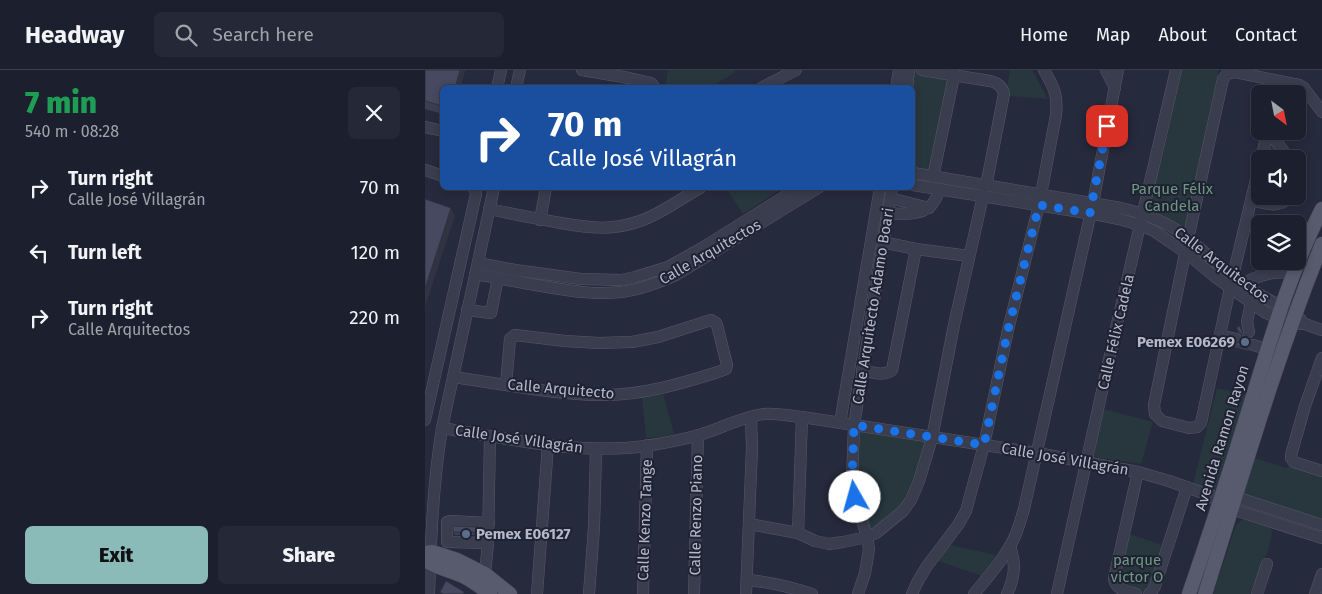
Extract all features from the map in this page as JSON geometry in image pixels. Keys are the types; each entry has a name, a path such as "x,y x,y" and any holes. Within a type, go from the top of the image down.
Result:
{"main road":[{"name":"Avenida Ramon Rayon","path":"1306,231 1322,209"},
{"name":"Avenida Ramon Rayon","path":"1189,594 1224,500 1260,417 1297,321 1322,244"},
{"name":"Avenida Ramon Rayon","path":"1205,594 1224,500 1267,349 1295,272"},
{"path":"428,561 450,553 485,574 510,594"},
{"path":"428,561 464,576 490,594"}],"street":[{"path":"498,85 501,70"},
{"path":"517,85 520,70"},
{"path":"581,70 651,83 653,85"},
{"path":"767,85 796,70"},
{"path":"896,85 899,70"},
{"path":"907,85 909,70"},
{"path":"749,524 798,533 815,541 829,544 867,537 876,533 903,511 911,500 919,481 932,438 954,325 1005,94 997,83 922,70"},
{"path":"912,594 917,581 966,510 984,445 1008,330 1040,200 1057,101 1053,86 1044,70"},
{"path":"1106,70 1115,88"},
{"path":"973,594 1010,546 1016,535 1024,509 1091,208 1119,70"},
{"name":"Calle Félix Cadela","path":"1057,594 1176,70"},
{"path":"1251,200 1201,423 1189,428 1162,421 1155,414 1154,406 1223,79 1227,74 1235,72 1299,84 1305,88 1322,112"},
{"path":"933,177 954,76"},
{"path":"425,127 440,130"},
{"path":"1274,140 1283,150"},
{"path":"425,170 440,175"},
{"name":"Calle Arquitectos","path":"915,173 985,191 1091,208 1121,208 1142,219 1155,231 1251,303 1322,330"},
{"name":"Calle Arquitectos","path":"915,185 939,189 985,191"},
{"path":"887,213 915,214 929,208 935,201 939,189"},
{"path":"425,420 476,194 474,190"},
{"path":"429,594 428,561 435,474 442,428 494,190"},
{"path":"540,220 546,190"},
{"path":"489,210 590,228 604,228 627,225 656,215 697,190"},
{"name":"Calle Arquitectos","path":"772,210 796,190"},
{"name":"Calle Arquitectos","path":"476,268 498,278 582,292 600,293 621,286 635,277 668,267 772,210 814,190"},
{"name":"Calle Arquitecto Adamo Boari","path":"840,422 880,190"},
{"path":"891,193 929,208"},
{"name":"Calle Arquitecto Adamo Boari","path":"858,594 868,560 869,549 852,481 854,425 891,193"},
{"name":"Calle Arquitectos","path":"1142,219 1163,222 1180,232 1269,302 1279,313"},
{"path":"883,242 916,249 969,256"},
{"path":"862,370 882,374 893,370 916,249"},
{"name":"Calle Arquitectos","path":"476,268 581,279 621,286"},
{"path":"1244,283 1271,272 1295,272"},
{"path":"467,310 491,313 498,278"},
{"path":"1249,332 1247,322 1251,303"},
{"name":"Calle Arquitecto","path":"453,377 552,392 603,396 642,392 684,383 725,369 727,362 714,321 707,321 658,337 632,342 565,341 515,335 510,340 506,385"},
{"path":"1220,335 1236,339"},
{"path":"1253,345 1267,349"},
{"path":"1322,358 1305,406 1291,455 1293,460 1322,471"},
{"name":"Calle José Villagrán","path":"442,428 548,445 596,449 647,446 698,435 763,414 778,414 1087,461 1138,472 1224,500"},
{"path":"746,594 752,447 751,417"},
{"path":"798,533 802,417"},
{"name":"Calle Renzo Piano","path":"694,594 698,435"},
{"path":"485,574 489,523 490,436"},
{"path":"537,594 548,445"},
{"name":"Calle Kenzo Tange","path":"643,594 647,446"},
{"path":"589,594 594,527 596,449"},
{"path":"1136,594 1121,589 1116,585 1114,578 1138,472"},
{"path":"1149,594 1155,586 1187,487"},
{"path":"1224,500 1322,525"},
{"path":"1224,500 1322,538"},
{"path":"450,553 447,522 489,523"},
{"path":"432,525 447,525"},
{"path":"450,553 462,542 488,543"},
{"path":"450,553 462,542"},
{"path":"1007,594 1015,568 1010,546"},
{"path":"1257,594 1267,564"},
{"path":"1315,594 1322,574"},
{"path":"747,580 767,581 812,594"}],"green space":[{"path":"668,70 734,70 735,72 717,85 665,85"},
{"path":"909,70 922,70 954,76 933,177 915,173 915,85 912,85"},
{"path":"1010,70 1032,70 1048,99 1010,96 1006,93"},
{"name":"Parque Félix Candela","path":"1182,70 1218,70 1185,230 1150,209"},
{"path":"1274,145 1277,150 1266,150 1267,146"},
{"path":"727,190 779,190 743,214"},
{"path":"1217,388 1249,396 1218,491 1193,484"},
{"path":"663,394 674,434 646,438 642,398"},
{"path":"1103,409 1153,422 1141,464 1094,457"},
{"path":"854,425 932,438 911,500 867,537 860,514"},
{"path":"1249,456 1286,468 1294,462 1322,472 1322,528 1234,500"},
{"path":"1246,519 1271,528 1268,552 1250,594 1213,594 1236,525 1241,520"},
{"name":"parque victor O","path":"1130,534 1162,545 1149,594 1114,582"},
{"path":"950,545 996,555 982,576 938,561"}],"building":[{"path":"425,70 460,70 456,85 440,85 440,105 425,101"},
{"path":"425,199 451,208 425,289"},
{"path":"1238,326 1243,334 1247,336 1245,343 1248,349 1233,344 1240,342 1242,338 1242,334 1237,329"},
{"path":"453,526 478,527 478,532 453,532"},
{"path":"446,581 464,592 463,594 443,594 440,592"}],"place":[{"name":"Pemex E06269","path":"1245,342"},
{"name":"Pemex E06127","path":"466,534"}],"route":[{"path":"855,497 852,481 854,425 984,445 1008,330 1039,205 1090,213 1107,126"}]}
